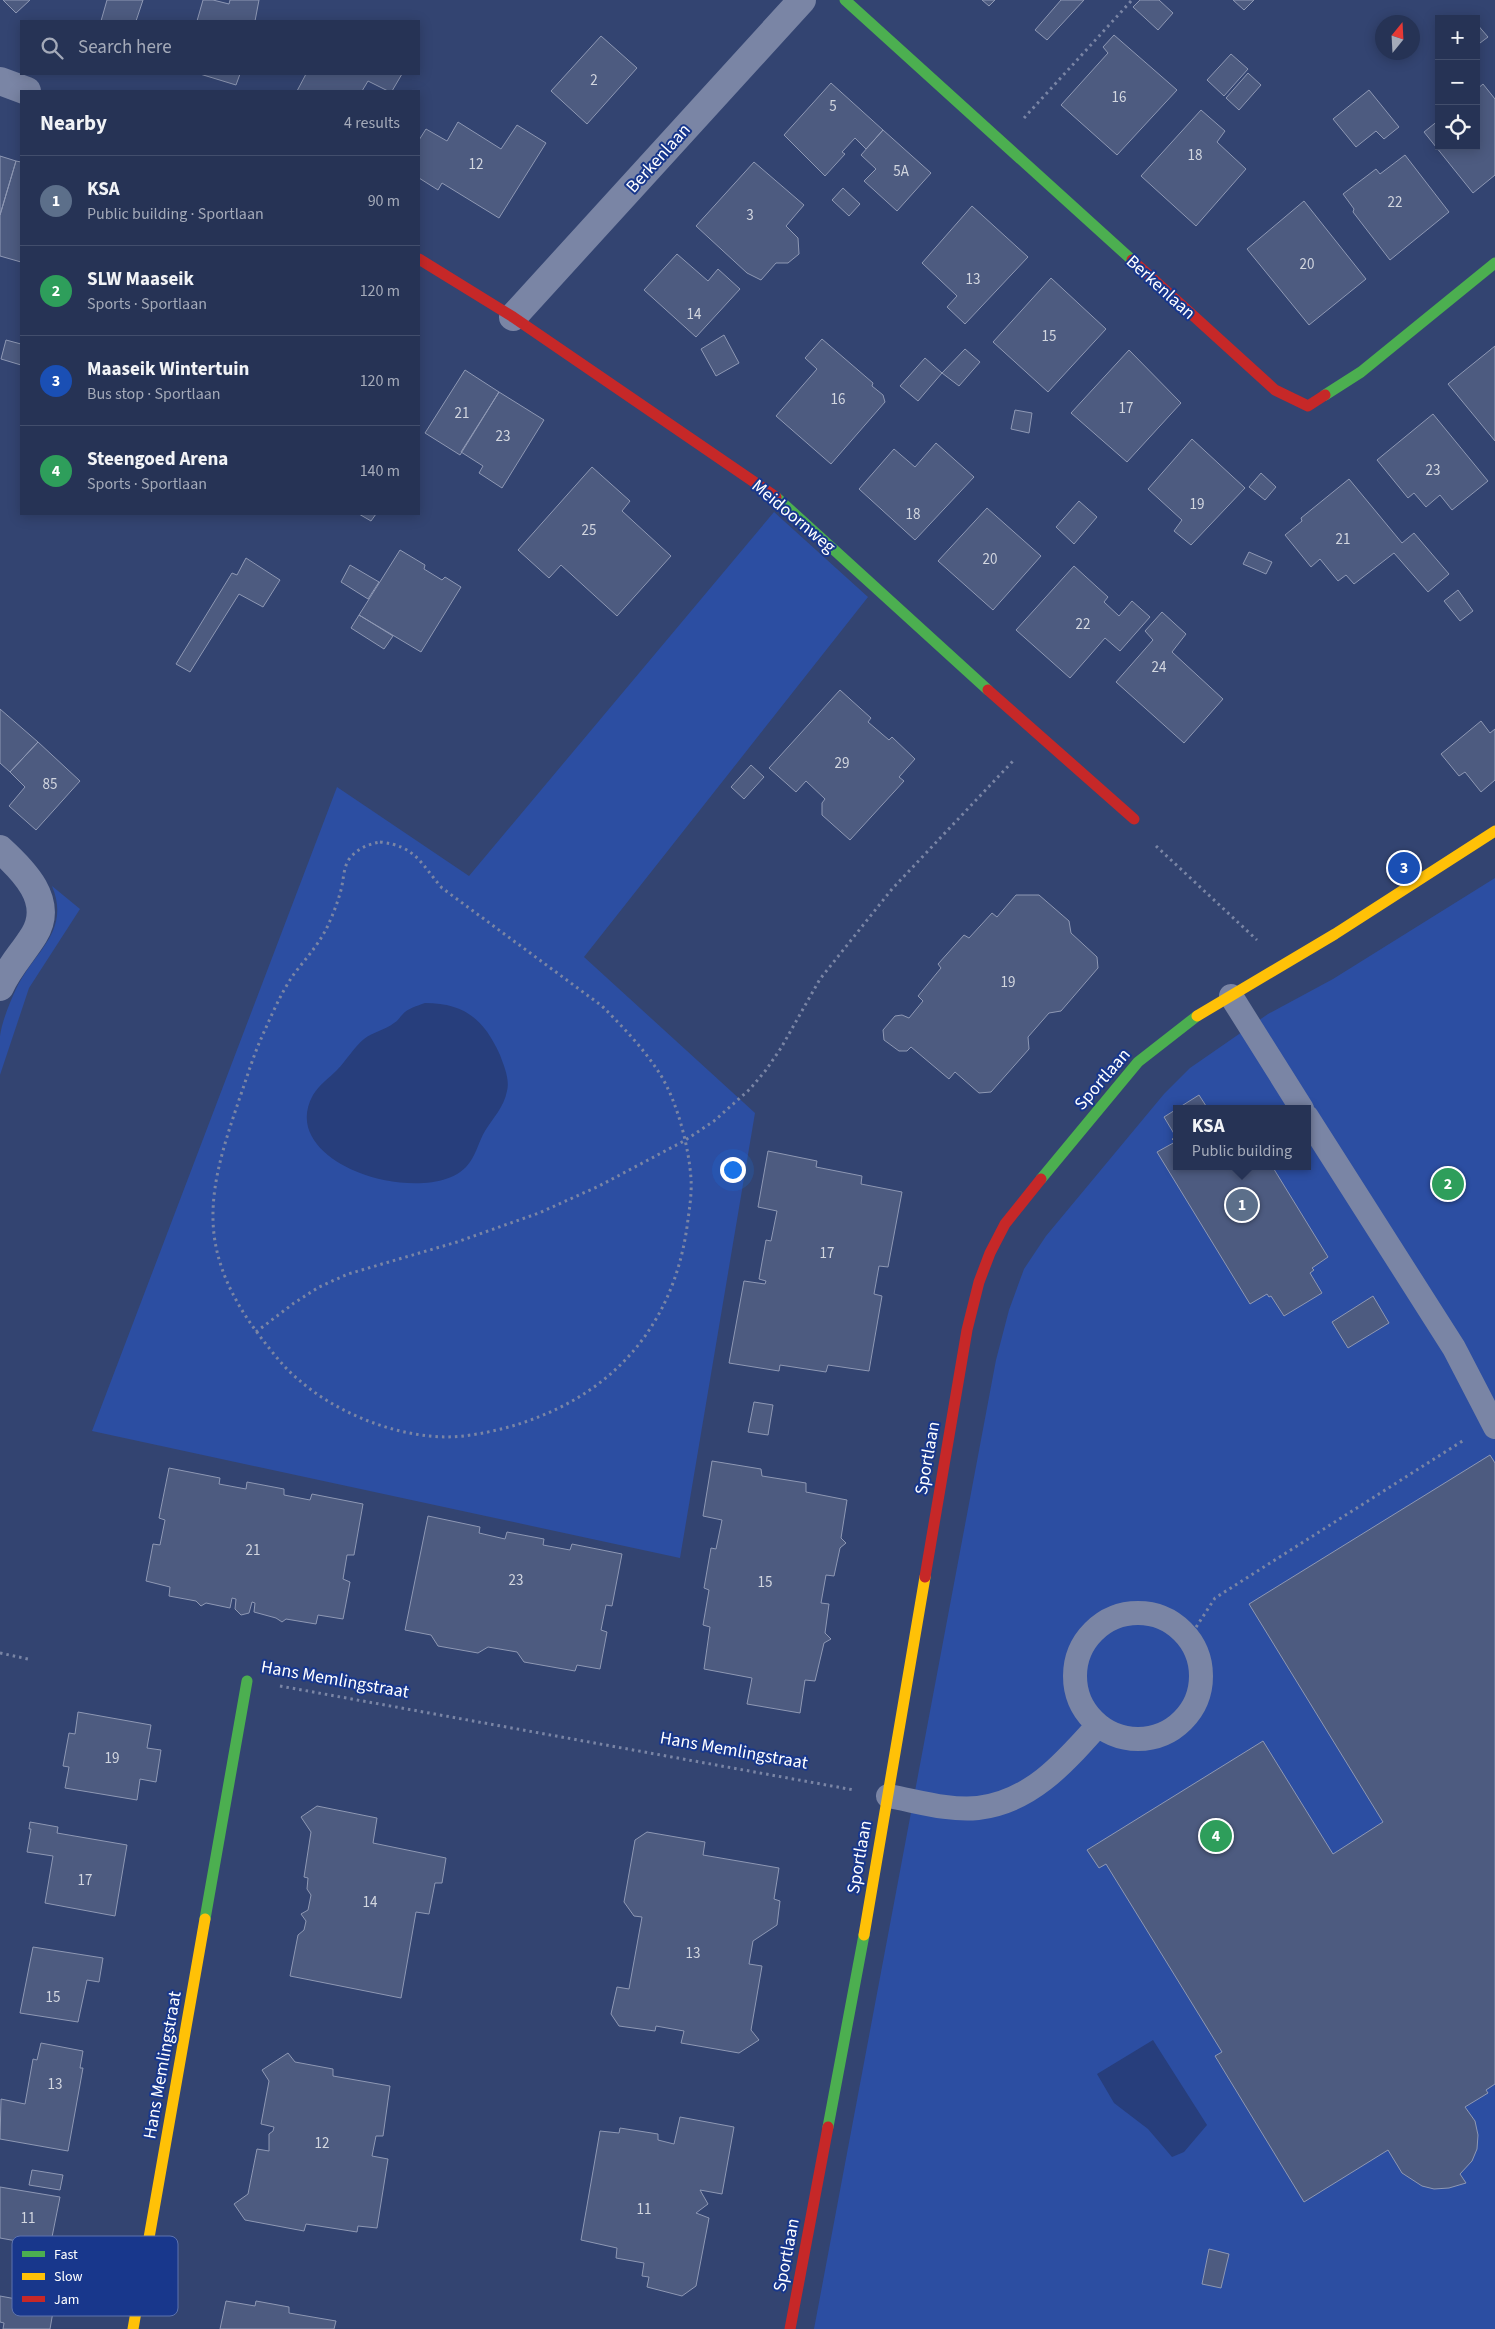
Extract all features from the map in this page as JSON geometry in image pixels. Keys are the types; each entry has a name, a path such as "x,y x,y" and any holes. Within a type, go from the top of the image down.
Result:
{"street":[{"name":"Berkenlaan","path":"513,317 802,0"},
{"name":"Berkenlaan","path":"845,0 1275,390 1308,406 1361,372 1495,263"},
{"path":"0,81 24,90"},
{"name":"Meidoornweg","path":"420,260 513,317 776,497 1038,735 1134,819"},
{"name":"Sportlaan","path":"790,2329 859,1963 967,1330 985,1262 998,1234 1015,1210 1138,1062 1175,1030 1283,964 1312,949 1495,831"},
{"path":"0,849 28,877 38,896 41,910 39,925 34,935 13,964 0,987"},
{"name":"Hans Memlingstraat","path":"149,2236 247,1681"},
{"name":"Hans Memlingstraat","path":"133,2329 135,2316"}],"lane":[{"path":"1231,996 1299,1105"},
{"path":"1311,1123 1454,1348 1494,1425"},
{"path":"1132,1613 1154,1614 1173,1623 1189,1638 1198,1656 1202,1676 1198,1696 1189,1714 1168,1731 1156,1737 1135,1739 1115,1735 1098,1725 1084,1708 1076,1689 1075,1667 1081,1647 1094,1630 1112,1618 1132,1613"},
{"path":"888,1796 945,1807 977,1808 1000,1804 1043,1782 1061,1766 1098,1725"}],"path":[{"path":"1001,143 1132,0"},
{"path":"256,1332 300,1299 348,1274 457,1242 539,1213 599,1186 700,1132 728,1110 766,1070 782,1048 807,1000 832,963 892,889 1038,735"},
{"path":"1134,819 1163,854 1283,964"},
{"path":"390,843 411,852 427,867 442,888 602,1006 645,1053 662,1077 675,1108 690,1165 690,1205 681,1264 672,1287 642,1341 600,1385 575,1401 545,1415 486,1433 458,1437 431,1437 406,1432 350,1412 299,1380 277,1358 256,1332 233,1295 223,1272 216,1248 213,1223 214,1198 219,1167 257,1049 293,976 318,944 328,925 339,895 348,860 370,844 390,843"},
{"path":"1189,1638 1215,1598 1494,1425"},
{"path":"0,1653 28,1659"},
{"name":"Hans Memlingstraat","path":"247,1681 888,1796"}],"shaded area":[{"path":"774,512 868,597 584,957 755,1113 680,1558 92,1431 337,787 469,876"},
{"path":"1495,878 1495,2329 814,2329 996,1360 1009,1310 1024,1269 1046,1236 1164,1094 1190,1068 1268,1014 1333,979"},
{"path":"52,886 80,909 29,988 0,1075 0,1036 6,1012 23,976 54,929 57,916 57,902"},
{"path":"425,1003 451,1006 462,1010 480,1023 494,1042 500,1055 508,1082 506,1097 483,1135 470,1162 461,1172 448,1178 434,1182 402,1183 372,1177 348,1168 326,1153 310,1133 307,1122 308,1109 313,1095 360,1042 395,1022 413,1007"},
{"path":"1153,2040 1207,2125 1184,2152 1172,2157 1148,2129 1114,2103 1097,2074"}],"building":[{"path":"3,0 30,0 16,13"},
{"path":"107,0 143,0 136,20 101,20"},
{"path":"203,0 213,0 229,4 230,0 259,0 255,20 197,20"},
{"path":"982,0 995,0 989,6"},
{"path":"1061,0 1084,0 1047,40 1035,30"},
{"path":"1140,0 1159,0 1173,13 1158,30 1133,7"},
{"path":"1233,0 1254,0 1244,10"},
{"path":"1480,28 1488,37 1480,43"},
{"path":"1114,35 1177,90 1117,155 1061,105 1108,53 1103,47"},
{"path":"601,36 637,68 587,124 551,91"},
{"path":"1231,54 1248,69 1224,96 1207,80"},
{"path":"1248,73 1261,85 1239,110 1226,98"},
{"path":"203,75 240,75 236,85"},
{"path":"305,75 401,75 393,90 386,90 368,81 363,90 298,90"},
{"path":"831,83 883,130 866,149 855,138 842,152 845,154 825,176 784,135"},
{"path":"1483,84 1495,99 1495,175 1473,193 1438,150 1480,150 1480,87"},
{"path":"1369,90 1399,127 1384,139 1376,131 1356,147 1333,119"},
{"path":"1201,110 1225,131 1217,142 1246,169 1196,226 1141,176"},
{"path":"458,122 501,149 517,125 546,143 499,218 442,183 438,190 420,179 420,138 426,129 447,141"},
{"path":"1435,123 1435,146 1424,132"},
{"path":"883,130 931,173 897,211 864,181 876,169 861,155"},
{"path":"1405,155 1449,212 1390,260 1353,212 1354,209 1343,194 1376,169 1380,174"},
{"path":"0,156 16,161 0,215"},
{"path":"16,161 20,162 20,262 0,256 0,215"},
{"path":"754,162 804,205 786,226 798,238 799,254 788,263 776,263 761,280 747,273 696,226"},
{"path":"843,188 860,204 849,216 832,200"},
{"path":"1304,201 1366,279 1309,325 1247,249"},
{"path":"972,206 1028,257 965,324 947,307 957,296 922,263"},
{"path":"677,254 708,281 718,269 740,289 696,337 644,290"},
{"path":"1051,278 1106,329 1048,392 993,342"},
{"path":"724,335 739,363 716,376 701,349"},
{"path":"822,339 873,383 872,386 883,395 885,402 831,464 776,416 817,369 805,358"},
{"path":"6,340 20,344 20,365 1,359"},
{"path":"1495,346 1495,441 1448,384"},
{"path":"965,349 980,362 959,386 942,373"},
{"path":"1129,350 1181,403 1127,462 1071,413"},
{"path":"925,358 942,373 918,401 900,386"},
{"path":"465,370 499,392 460,455 425,433"},
{"path":"499,392 544,420 502,488 479,473 483,466 461,452"},
{"path":"1015,410 1032,413 1029,433 1011,429"},
{"path":"1433,414 1488,481 1452,510 1440,495 1426,507 1414,493 1408,498 1377,460"},
{"path":"1192,439 1245,488 1191,545 1174,531 1182,520 1148,489"},
{"path":"936,443 974,477 915,540 859,489 894,449 915,467"},
{"path":"592,467 630,501 622,511 671,556 617,616 561,565 549,578 518,550"},
{"path":"1261,473 1276,487 1265,500 1249,487"},
{"path":"1349,479 1402,543 1414,533 1449,574 1428,592 1394,553 1354,584 1346,575 1338,581 1320,559 1311,567 1285,535 1302,521 1301,518"},
{"path":"1079,501 1097,517 1074,544 1056,527"},
{"path":"987,508 1041,556 993,610 938,561"},
{"path":"361,515 375,515 371,521"},
{"path":"400,550 425,565 424,569 442,580 445,577 461,587 421,652 359,615"},
{"path":"1249,552 1272,562 1266,574 1243,564"},
{"path":"246,558 280,580 263,607 239,594 190,672 176,664 232,573 237,575"},
{"path":"350,565 379,582 368,599 341,582"},
{"path":"1074,566 1108,597 1104,602 1119,616 1132,601 1150,617 1120,651 1105,638 1070,678 1016,630"},
{"path":"1458,590 1473,611 1460,621 1444,601"},
{"path":"1162,612 1186,634 1172,652 1223,699 1184,743 1116,682 1153,640 1145,631"},
{"path":"359,615 393,636 384,649 351,628"},
{"path":"840,690 871,718 868,722 889,740 892,737 915,759 899,777 904,781 850,840 822,815 822,803 825,799 806,781 796,792 769,768"},
{"path":"0,709 38,742 10,772 0,763"},
{"path":"1481,721 1490,733 1495,729 1495,780 1481,792 1465,772 1459,776 1441,754"},
{"path":"38,742 80,781 36,830 9,806 25,787 10,772"},
{"path":"751,765 764,777 744,799 731,787"},
{"path":"1016,895 1039,895 1069,921 1071,933 1097,957 1098,968 1061,1011 1049,1013 1028,1037 1029,1049 991,1092 979,1093 955,1072 949,1079 911,1047 907,1051 899,1051 884,1040 883,1030 895,1016 902,1015 909,1018 923,1001 918,996 941,968 938,964 964,935 969,938 992,913 997,917"},
{"path":"1199,1095 1205,1105 1183,1105"},
{"path":"1173,1111 1173,1132 1164,1117"},
{"path":"1173,1143 1173,1170 1274,1170 1328,1257 1312,1268 1314,1270 1310,1273 1322,1293 1284,1316 1271,1296 1269,1297 1267,1294 1250,1304 1157,1152"},
{"path":"768,1151 817,1161 816,1167 862,1176 861,1184 902,1192 888,1267 879,1266 874,1294 882,1296 869,1371 828,1365 826,1372 780,1365 779,1371 729,1363 744,1281 765,1284 766,1281 759,1279 766,1240 771,1241 777,1211 758,1207"},
{"path":"1373,1296 1389,1323 1348,1348 1332,1322"},
{"path":"754,1402 773,1405 768,1435 748,1432"},
{"path":"1490,1455 1495,1463 1495,2084 1486,2090 1488,2093 1465,2107 1475,2121 1478,2135 1477,2149 1472,2161 1460,2174 1466,2183 1449,2188 1434,2189 1422,2186 1402,2173 1388,2150 1304,2202 1215,2056 1222,2052 1106,1864 1099,1868 1087,1850 1263,1741 1333,1854 1383,1822 1249,1604"},
{"path":"712,1461 761,1469 762,1476 806,1483 806,1492 847,1500 841,1538 846,1543 840,1548 834,1576 826,1575 821,1603 829,1604 825,1633 831,1639 824,1643 815,1681 805,1680 800,1713 747,1704 752,1678 704,1669 710,1627 703,1625 709,1590 704,1588 711,1548 716,1549 722,1520 703,1516"},
{"path":"169,1468 220,1478 219,1484 246,1489 247,1482 284,1489 284,1495 310,1500 312,1494 363,1504 354,1555 347,1555 343,1579 350,1582 343,1619 318,1615 316,1624 286,1619 282,1622 276,1618 254,1612 255,1603 252,1602 249,1613 241,1615 235,1609 236,1599 232,1598 230,1608 206,1603 201,1606 196,1601 169,1596 170,1587 146,1581 153,1544 160,1545 165,1520 159,1518"},
{"path":"428,1516 480,1527 479,1533 505,1539 507,1532 544,1539 543,1545 570,1550 572,1544 622,1554 612,1606 606,1605 601,1630 607,1632 600,1669 577,1665 575,1671 524,1662 517,1652 488,1647 478,1653 438,1646 431,1635 405,1630"},
{"path":"78,1712 151,1725 147,1748 161,1750 156,1782 140,1779 137,1800 65,1788 69,1767 63,1766 69,1733 75,1734"},
{"path":"317,1806 377,1818 373,1843 446,1858 442,1883 435,1883 429,1914 416,1912 401,1998 290,1976 298,1935 304,1930 306,1921 301,1914 308,1910 311,1895 307,1889 308,1878 304,1877 311,1832 301,1817"},
{"path":"30,1822 58,1827 57,1833 127,1845 115,1916 45,1903 53,1856 27,1852 31,1829 29,1829"},
{"path":"647,1832 705,1842 703,1855 779,1868 774,1899 780,1901 777,1925 753,1941 749,1964 762,1966 751,2030 759,2040 739,2053 681,2043 684,2031 656,2026 655,2031 619,2026 611,2014 617,1987 629,1989 642,1917 634,1916 624,1902 635,1840"},
{"path":"33,1947 103,1958 99,1982 87,1980 78,2022 20,2013"},
{"path":"41,2043 83,2051 80,2068 83,2068 68,2151 0,2139 1,2099 25,2104 33,2059 37,2060"},
{"path":"288,2053 295,2062 333,2069 333,2076 390,2086 383,2136 376,2136 372,2156 388,2159 377,2228 358,2226 357,2232 306,2224 304,2231 245,2220 234,2204 248,2194 257,2149 269,2151 269,2134 273,2131 274,2127 261,2124 269,2081 262,2070"},
{"path":"680,2117 734,2127 722,2194 700,2190 708,2204 696,2213 709,2218 696,2286 682,2296 647,2287 649,2277 642,2276 644,2263 616,2258 617,2248 581,2240 600,2131 619,2133 620,2128 658,2134 658,2140 674,2144"},
{"path":"32,2170 63,2175 60,2190 29,2185"},
{"path":"0,2187 60,2197 52,2236 12,2236 12,2240 0,2238"},
{"path":"1209,2249 1229,2254 1221,2288 1202,2284"},
{"path":"0,2296 12,2298 12,2316 52,2316 50,2329 3,2329 4,2323 0,2322"},
{"path":"226,2301 255,2306 256,2301 289,2307 289,2313 336,2321 334,2329 220,2329"}],"traffic: fast":[{"path":"845,0 1132,260"},
{"path":"1325,395 1361,372 1495,263"},
{"path":"776,497 988,690"},
{"path":"1041,1179 1138,1062 1197,1016"},
{"path":"205,1919 247,1681"},
{"path":"828,2127 864,1935"}],"traffic: slow":[{"path":"1197,1016 1335,934 1495,831"},
{"path":"864,1935 925,1577"},
{"path":"149,2236 205,1919"},
{"path":"133,2329 135,2316"}],"traffic: jam":[{"path":"420,260 513,317 776,497"},
{"path":"1132,260 1275,390 1308,406 1325,395"},
{"path":"988,690 1134,819"},
{"path":"925,1577 967,1330 979,1282 990,1253 1005,1224 1041,1179"},
{"path":"790,2329 828,2127"}],"place":[{"name":"Maaseik Wintertuin","path":"1404,868"},
{"name":"SLW Maaseik","path":"1448,1184"},
{"name":"KSA","path":"1242,1205"},
{"name":"Steengoed Arena","path":"1216,1836"}]}
